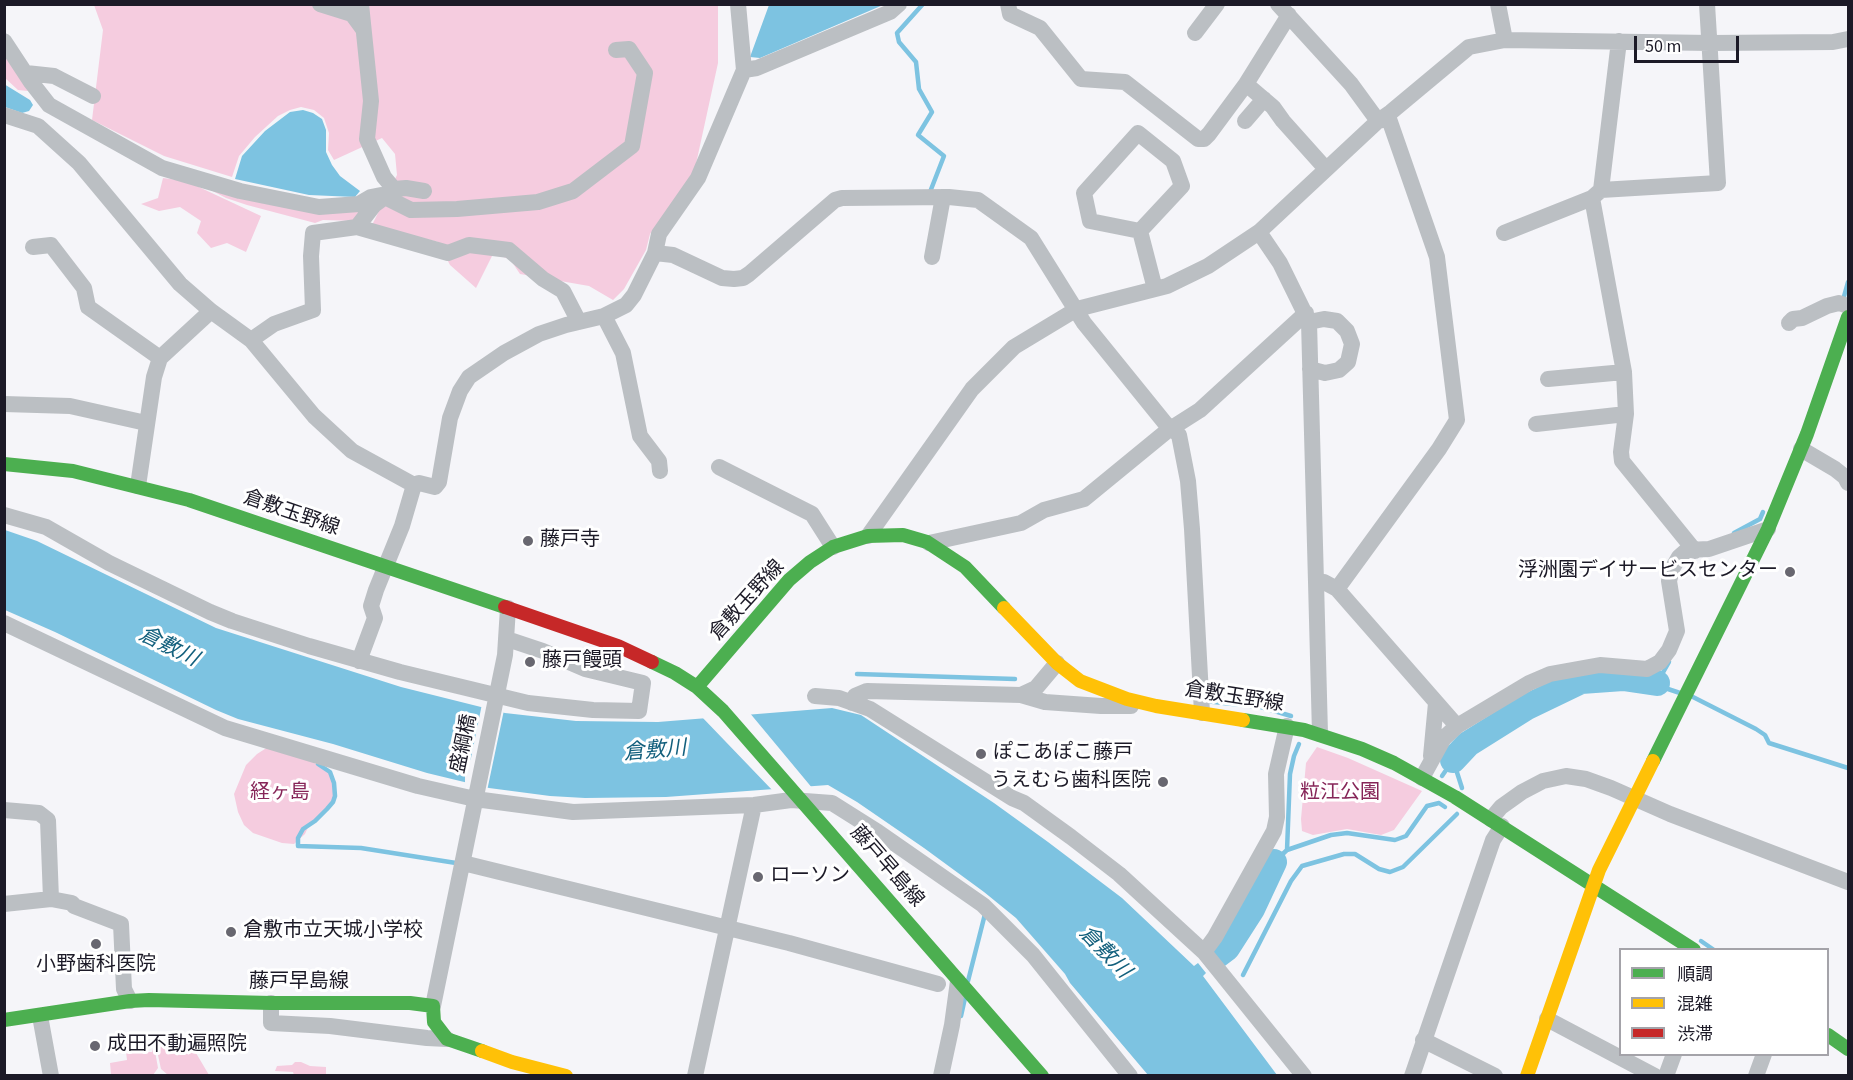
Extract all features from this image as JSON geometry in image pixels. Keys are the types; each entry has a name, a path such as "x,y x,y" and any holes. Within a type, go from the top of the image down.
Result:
{"main road":[{"path":"1527,1076 1599,870 1768,529 1801,449 1846,314"},
{"name":"倉敷玉野線","path":"4,464 73,471 138,486 230,514 618,646 675,673 697,687 789,580 810,562 833,547 868,536 903,535 929,543 964,567 1057,663 1080,681 1100,690 1156,706 1202,705 1287,726 1320,726 1497,816 1593,886 1691,948"},
{"name":"藤戸早島線","path":"697,687 723,711 1042,1076"},
{"name":"藤戸早島線","path":"4,1020 130,1001 393,1002 433,1006"},
{"path":"433,1006 434,1022 447,1039 512,1062 566,1076"},
{"path":"1829,1036 1848,1049"}],"street":[{"path":"320,4 352,14 363,29"},
{"path":"361,4 371,101 367,139 390,193 411,210 457,209 538,202 573,191 632,146 645,73 629,49 616,50"},
{"path":"4,115 38,126 79,163 180,284 211,311 251,340 314,416 352,451 414,485 419,483 435,487 439,482 450,418 460,391 469,377 504,353 539,334 604,316 626,305 630,300 656,253 659,234 698,178 744,70 738,4"},
{"path":"744,70 757,68 879,17 890,12 899,4"},
{"path":"1008,4 1010,14 1040,28 1081,79 1125,82 1198,139 1204,139 1209,134 1246,84 1284,10 1351,84 1378,121"},
{"path":"1195,33 1217,4"},
{"path":"1498,4 1505,40"},
{"path":"1504,233 1597,194 1718,183 1707,4"},
{"path":"868,536 972,389 1014,347 1077,309 1155,290 1208,267 1258,232 1378,121 1469,47 1505,40 1711,43 1833,42 1848,39"},
{"path":"4,41 49,105 162,168 240,191 319,207 349,206 371,197 406,188 424,191"},
{"path":"1618,42 1597,194 1624,372 1626,414 1622,460 1695,551"},
{"path":"26,73 54,76 93,96"},
{"path":"1246,84 1273,107 1282,121 1326,169"},
{"path":"1245,121 1264,99"},
{"path":"38,126 49,105"},
{"path":"1324,583 1438,449 1457,420 1437,257 1389,120 1378,121"},
{"path":"1138,133 1173,161 1182,186 1140,231 1090,221 1084,193 1138,133"},
{"path":"357,227 374,205 390,193"},
{"path":"656,253 672,255 722,278 743,278 835,200 847,198 978,200 1030,238 1084,323 1165,423 1179,435 1190,505 1202,705"},
{"path":"932,257 942,201"},
{"path":"251,340 274,324 313,310 311,256 314,233 357,227 448,253 469,245 509,250 543,279 563,291 579,322"},
{"path":"1140,231 1155,290"},
{"path":"1258,232 1280,263 1308,318 1324,583 1320,726"},
{"path":"33,247 51,245 84,288 88,307 160,358"},
{"path":"1789,323 1793,319 1802,318 1827,306 1846,314"},
{"path":"138,486 146,423 154,377 160,358 211,311"},
{"path":"604,316 623,353 640,436 659,461 660,471"},
{"path":"929,543 1021,523 1044,510 1084,499 1172,428 1200,410 1308,318 1337,321 1347,331 1352,344 1348,362 1339,370 1325,373 1310,369"},
{"path":"1548,379 1624,372"},
{"path":"4,404 70,406 146,423"},
{"path":"1536,424 1626,414"},
{"path":"1801,449 1835,469 1845,477 1848,483"},
{"path":"719,467 812,514 833,547"},
{"path":"360,661 375,618 371,606 402,526 414,485"},
{"path":"4,515 46,527 109,563 232,621 360,661 496,699 593,710 639,711 643,683 585,669 507,639"},
{"path":"1422,778 1444,738 1457,726 1529,682 1550,674 1600,665 1647,669 1660,662 1669,650 1677,631 1669,581 1672,569 1679,557 1687,550 1695,551 1726,544 1768,529"},
{"path":"1324,583 1435,707 1457,726"},
{"name":"盛綱橋","path":"433,1006 496,699 507,639 508,608"},
{"path":"4,623 225,728 418,786 573,812 754,805 799,797 832,803 983,905 1033,955 1130,1076"},
{"path":"1021,695 1036,688 1057,663"},
{"path":"852,703 855,696 867,691 1021,695 1045,702 1101,706 1156,706"},
{"path":"815,696 839,698 870,709 1024,804 1119,874 1204,952 1304,1076"},
{"path":"1431,763 1435,707"},
{"path":"1204,952 1274,831 1277,817 1276,774 1287,726"},
{"path":"1412,1076 1493,840 1497,816 1543,781 1566,776 1586,779 1848,882"},
{"path":"695,1076 754,805"},
{"path":"4,810 39,813 48,820 51,899"},
{"path":"463,863 789,943 938,984"},
{"path":"4,904 51,899 72,903 74,906 121,924 124,989 130,1001"},
{"path":"941,1076 963,986"},
{"path":"271,1003 271,1023 330,1026 447,1039"},
{"path":"40,1016 51,1076"},
{"path":"1547,1019 1655,1076"},
{"path":"1423,1040 1495,1076"},
{"path":"1666,1076 1673,1056"},
{"path":"1756,1076 1763,1056"}],"green space":[{"path":"94,5 718,5 718,63 694,173 650,234 646,250 624,289 613,300 589,286 520,274 510,259 493,254 476,288 450,265 438,242 372,225 397,175 395,154 382,138 334,160 328,150 329,133 324,118 314,110 301,107 278,116 255,137 239,156 232,177 164,156 92,120 103,30"},
{"path":"4,51 28,91 18,90 5,78"},
{"path":"163,178 186,181 261,216 246,252 227,243 211,248 197,233 201,221 180,207 159,211 141,204 158,198"},
{"path":"203,186 369,206 356,221 323,220 315,223 247,205 226,198"},
{"name":"経ヶ島","path":"268,747 304,757 328,771 333,782 334,796 330,804 294,844 282,843 253,833 244,825 238,812 234,794 246,765"},
{"name":"粒江公園","path":"1317,747 1348,758 1422,791 1394,830 1381,835 1347,829 1313,835 1302,831 1306,763"},
{"path":"166,1042 196,1053 209,1075 168,1075 161,1069 156,1046"},
{"path":"154,1046 158,1068 153,1075 105,1075 111,1074 110,1063 127,1060 126,1052 140,1048 145,1052 152,1052"},
{"path":"295,1062 326,1067 326,1075 294,1075 293,1072 275,1071 277,1066 292,1065"}],"water":[{"path":"769,5 883,5 760,58 750,57"},
{"path":"4,84 30,100 33,105 29,111 22,113 5,107"},
{"path":"303,110 322,119 326,130 326,152 340,176 360,191 355,197 309,195 235,179 242,156 265,131 290,112"},
{"name":"倉敷川","path":"5,530 37,541 216,628 401,687 505,713 576,721 658,722 832,708 861,715 994,803 1048,842 1122,898 1194,966 1198,963 1206,973 1203,976 1277,1075 1148,1075 1016,918 924,848 828,785 666,797 550,796 489,788 427,773 333,744 238,719 5,610"}],"pier":[{"path":"482,704 504,710 487,791 465,785 465,773 471,758"},
{"path":"749,712 813,789 774,792 701,716"}],"waterway":[{"path":"923,4 897,33 899,42 916,62 919,89 932,112 918,135 944,156 930,192"},
{"path":"1843,300 1848,282"},
{"path":"1734,533 1760,519 1763,512"},
{"path":"1669,662 1657,683 1680,693"},
{"path":"857,674 1015,679"},
{"path":"1453,760 1468,744 1527,707 1581,681 1623,678 1657,683"},
{"path":"1691,696 1756,729 1765,735 1769,743 1848,768"},
{"path":"1205,701 1261,707 1291,716"},
{"path":"1462,736 1468,744"},
{"path":"1287,850 1290,774 1299,744"},
{"path":"1453,760 1462,788"},
{"path":"1442,776 1453,760"},
{"path":"318,764 330,772 335,796 327,809 303,829 298,838 298,846 361,848 456,863"},
{"path":"1274,862 1287,850 1331,835 1347,833 1395,840 1406,836 1427,806 1439,803 1445,807"},
{"path":"1243,975 1291,881 1302,866 1344,854 1355,854 1379,869 1390,872 1403,867 1457,814"},
{"path":"1215,957 1227,948 1252,909 1274,862"},
{"path":"968,981 985,914"},
{"path":"1701,941 1711,948"},
{"path":"961,1016 965,998"}],"traffic: fast":[{"path":"1653,761 1768,529 1807,434 1848,317"},
{"path":"4,464 73,471 189,500 505,607"},
{"path":"652,662 697,687 789,580 810,562 833,547 868,536 903,535 927,542 965,567 1004,608"},
{"path":"697,687 723,711 1042,1076"},
{"path":"1243,720 1304,730 1362,749 1394,763 1455,797 1691,948"},
{"path":"4,1020 149,1000 410,1003 433,1006 434,1022 447,1039 482,1051"},
{"path":"1829,1036 1848,1049"}],"traffic: slow":[{"path":"1004,608 1057,663 1080,681 1127,699 1156,706 1243,720"},
{"path":"1527,1076 1599,870 1653,761"},
{"path":"482,1051 512,1062 566,1076"}],"traffic: jam":[{"path":"505,607 618,646 652,662"}],"place":[{"name":"藤戸寺","path":"528,541"},
{"name":"浮洲園デイサービスセンター","path":"1790,572"},
{"name":"藤戸饅頭","path":"530,662"},
{"name":"ぽこあぽこ藤戸","path":"981,754"},
{"name":"うえむら歯科医院","path":"1163,782"},
{"name":"ローソン","path":"758,877"},
{"name":"倉敷市立天城小学校","path":"231,932"},
{"name":"小野歯科医院","path":"96,944"},
{"name":"成田不動遍照院","path":"95,1046"}]}
